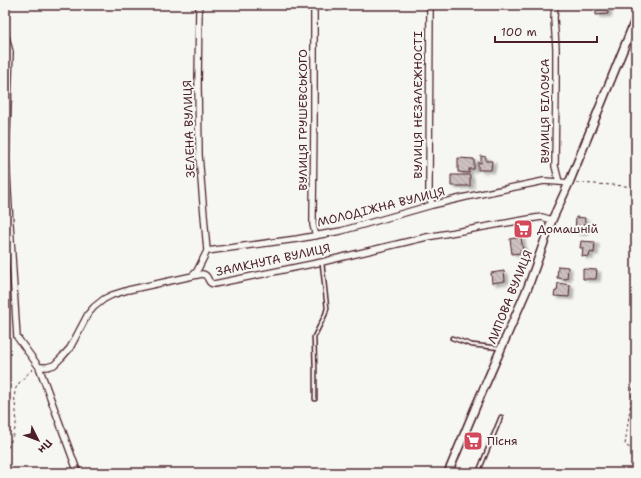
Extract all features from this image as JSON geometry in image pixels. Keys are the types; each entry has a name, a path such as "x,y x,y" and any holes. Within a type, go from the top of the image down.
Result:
{"street":[{"name":"ЗЕЛЕНА ВУЛИЦЯ","path":"198,5 199,155 207,251"},
{"name":"ВУЛИЦЯ ГРУШЕВСЬКОГО","path":"314,5 313,225 316,236"},
{"name":"ВУЛИЦЯ НЕЗАЛЕЖНОСТІ","path":"430,5 429,194 432,205"},
{"name":"ВУЛИЦЯ БІЛОУСА","path":"555,5 555,166 559,182"},
{"name":"ЛИПОВА ВУЛИЦЯ","path":"448,473 528,287 552,220 569,183 636,18"},
{"path":"5,33 10,52 6,159 17,337 39,367 78,473"},
{"name":"МОЛОДІЖНА ВУЛИЦЯ","path":"207,251 296,240 341,231 432,205 493,191 544,182 559,182"},
{"path":"559,182 569,183"},
{"name":"ЗАМКНУТА ВУЛИЦЯ","path":"193,275 205,274 209,282 214,284 322,262 463,230 535,218 552,220"},
{"path":"39,367 54,365 62,357 70,348 88,314 104,299 128,290 193,275 197,271 207,251"}],"lane":[{"path":"315,399 314,337 327,308 322,262"},
{"path":"452,338 472,345 501,348"},
{"path":"478,473 501,416"}],"path":[{"path":"569,183 636,187"},
{"path":"636,364 625,445 636,449"},
{"path":"5,453 13,436 16,423 16,405 14,397 15,389 20,381 34,369 39,367"},
{"path":"5,407 14,397"}],"building":[{"path":"596,5 607,5 608,14 596,15"},
{"path":"481,156 486,157 486,161 492,161 491,170 478,170 478,162 481,163"},
{"path":"458,158 474,159 474,169 469,169 469,173 458,172"},
{"path":"451,175 470,175 470,186 451,186"},
{"path":"576,217 585,218 584,233 575,232"},
{"path":"521,237 523,251 512,254 510,239"},
{"path":"581,241 595,242 594,253 590,252 589,257 582,256 583,248 580,248"},
{"path":"558,266 568,267 567,279 557,278"},
{"path":"583,269 597,270 596,279 583,279"},
{"path":"504,271 505,281 492,283 491,273"},
{"path":"558,283 570,285 569,297 554,296 555,291 557,291"}],"place":[{"name":"Домашній","path":"523,229"},
{"name":"Пісня","path":"473,441"}]}
